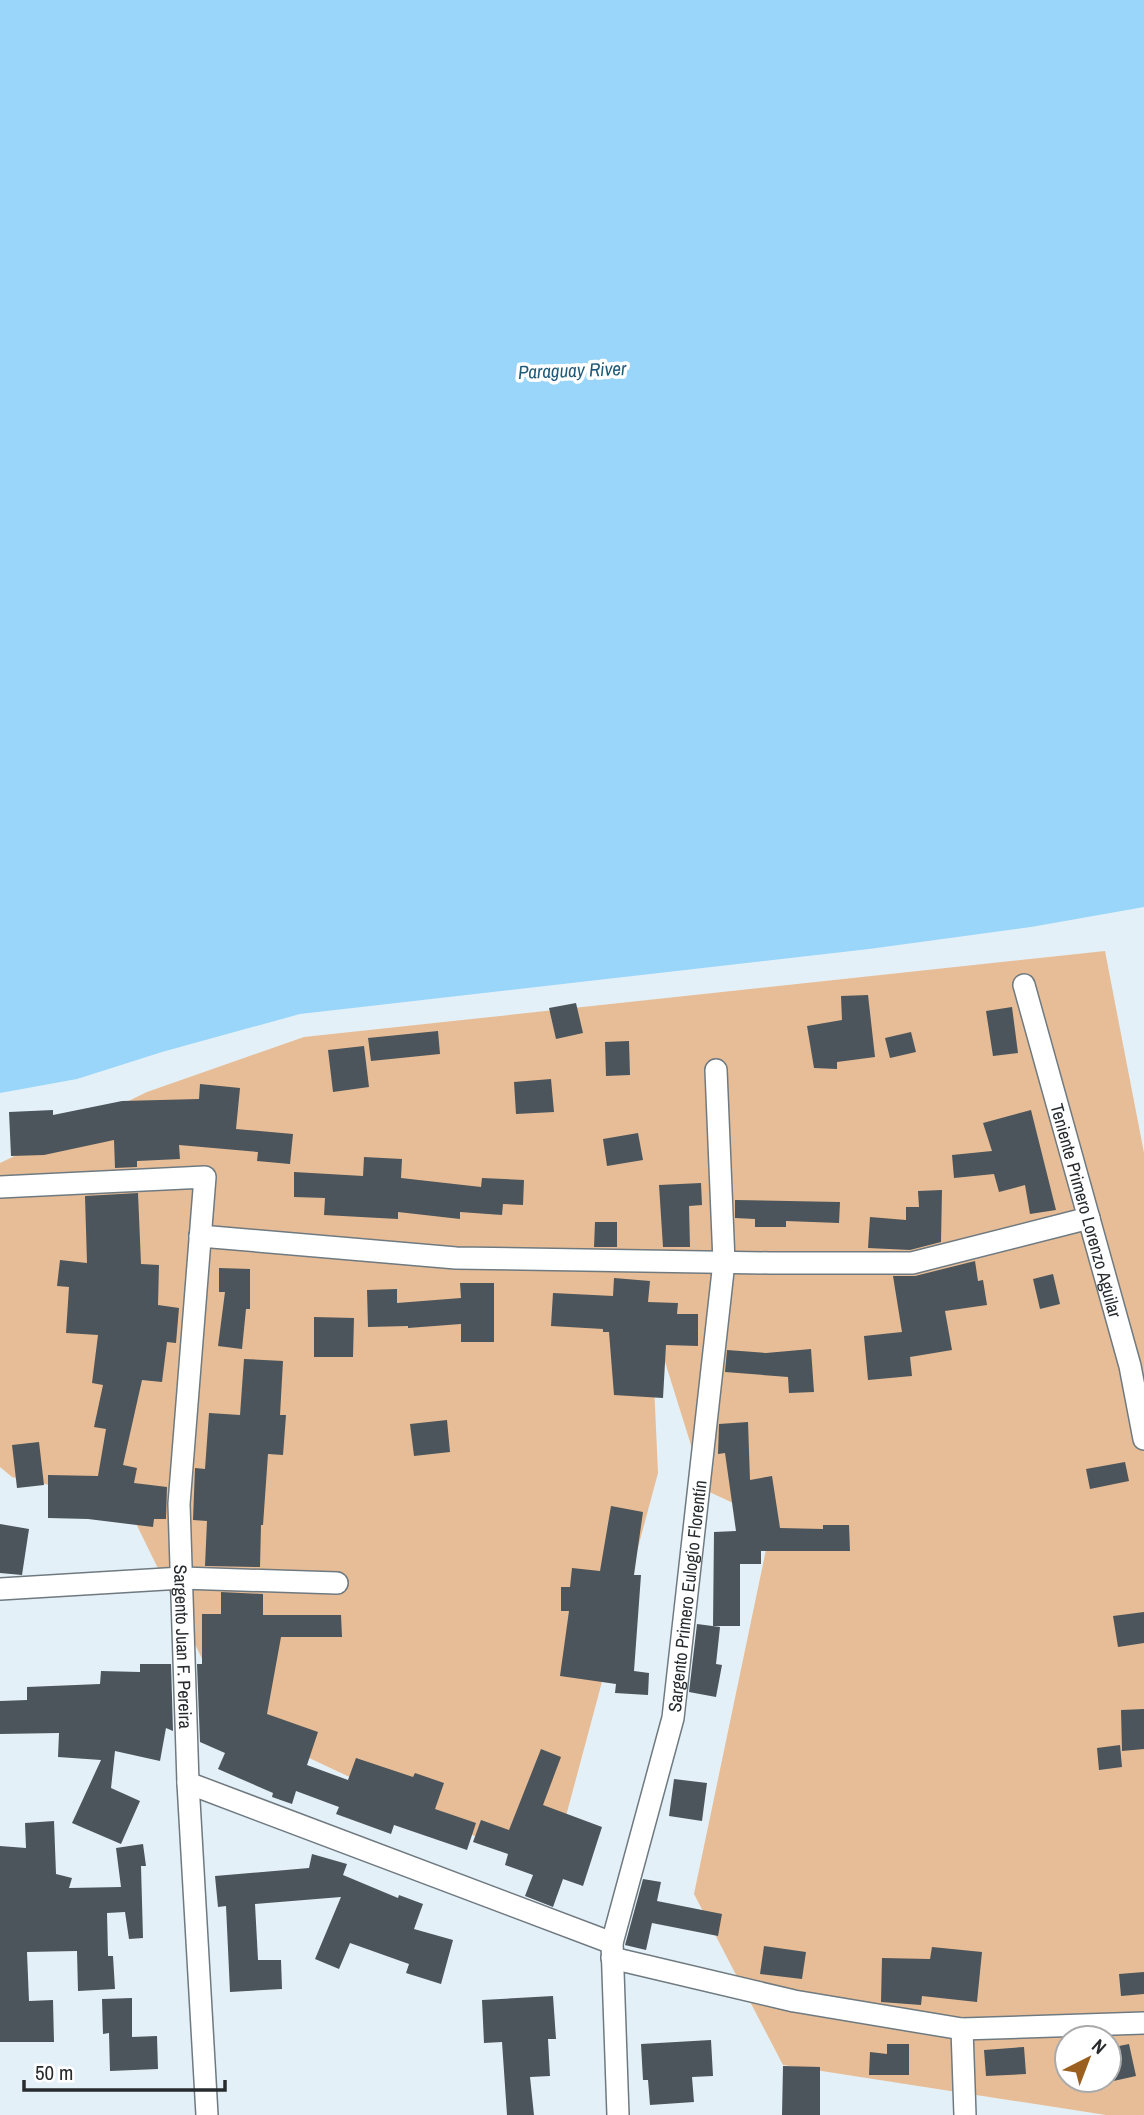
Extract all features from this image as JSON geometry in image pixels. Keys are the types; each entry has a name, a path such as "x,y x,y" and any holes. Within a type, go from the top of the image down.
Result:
{"street":[{"name":"Teniente Primero Lorenzo Aguilar","path":"1024,985 1130,1366 1144,1439"},
{"name":"Sargento Primero Eulogio Florentín","path":"618,2115 612,1950 673,1718 724,1262 716,1070"},
{"name":"Sargento Juan F. Pereira","path":"0,1187 205,1178 179,1504 188,1783 207,2115"},
{"path":"200,1236 456,1258 912,1263 1089,1218"},
{"path":"0,1589 182,1578 337,1583"},
{"path":"188,1783 612,1950 794,2001 961,2029 1144,2023"},
{"path":"961,2029 965,2115"}],"shaded area":[{"path":"1105,951 1144,1153 1144,2115 1106,2115 783,2065 694,1894 772,1521 705,1490 651,1317 658,1473 551,1872 233,1722 125,1501 12,1477 0,1467 0,1163 147,1092 304,1037"}],"water":[{"name":"Paraguay River","path":"0,0 1144,0 1144,907 1031,927 869,949 300,1014 162,1052 77,1079 0,1093"}],"building":[{"path":"868,995 875,1057 837,1062 837,1069 814,1068 807,1026 842,1020 841,996"},
{"path":"576,1003 583,1033 556,1039 549,1008"},
{"path":"1012,1007 1018,1053 993,1056 986,1011"},
{"path":"438,1031 440,1054 371,1061 368,1038"},
{"path":"911,1032 916,1052 890,1058 885,1038"},
{"path":"629,1041 630,1075 606,1076 605,1042"},
{"path":"364,1046 369,1087 333,1092 328,1050"},
{"path":"551,1079 554,1112 516,1114 514,1082"},
{"path":"200,1084 240,1088 236,1129 293,1134 290,1164 257,1161 258,1152 179,1145 180,1159 137,1161 137,1167 115,1168 114,1140 44,1155 11,1156 9,1112 53,1110 53,1115 122,1101 199,1099"},
{"path":"1031,1110 1056,1210 1030,1214 1025,1185 999,1192 994,1174 954,1178 952,1155 992,1151 983,1123"},
{"path":"638,1133 643,1160 607,1166 603,1139"},
{"path":"364,1157 402,1159 401,1178 481,1187 482,1178 524,1180 523,1205 503,1204 502,1215 460,1212 460,1219 398,1212 398,1219 324,1215 325,1198 294,1197 294,1172 363,1176"},
{"path":"701,1183 702,1205 689,1206 690,1247 663,1247 659,1185"},
{"path":"942,1190 941,1242 910,1250 868,1248 870,1217 906,1220 906,1207 919,1207 918,1191"},
{"path":"138,1193 141,1264 159,1265 158,1305 179,1308 176,1343 167,1342 162,1382 142,1380 123,1465 137,1468 134,1483 167,1487 166,1519 154,1519 153,1527 88,1519 48,1518 48,1475 98,1476 106,1429 94,1427 103,1385 92,1383 98,1335 66,1333 69,1287 57,1286 60,1260 87,1263 85,1196"},
{"path":"735,1200 840,1202 839,1223 786,1221 786,1227 755,1227 755,1219 735,1218"},
{"path":"595,1222 617,1222 617,1247 594,1247"},
{"path":"975,1261 978,1281 983,1280 987,1305 945,1311 952,1350 910,1357 912,1376 868,1380 864,1336 902,1332 893,1276 915,1276"},
{"path":"219,1268 250,1269 250,1309 246,1309 242,1349 218,1346 225,1292 219,1292"},
{"path":"1053,1274 1060,1304 1040,1309 1033,1279"},
{"path":"614,1278 650,1281 648,1302 678,1303 677,1314 698,1314 698,1346 666,1345 663,1398 614,1395 609,1332 603,1332 603,1329 551,1326 553,1293 613,1296"},
{"path":"460,1283 494,1283 494,1342 461,1342 461,1324 408,1328 368,1327 367,1290 397,1289 397,1303 461,1298"},
{"path":"314,1317 354,1318 353,1357 314,1357"},
{"path":"811,1349 814,1392 789,1393 788,1377 725,1372 727,1350 766,1353"},
{"path":"244,1359 283,1361 280,1415 286,1415 283,1455 268,1454 260,1567 205,1566 207,1521 193,1520 195,1468 205,1469 209,1413 240,1415"},
{"path":"447,1420 450,1452 414,1456 410,1424"},
{"path":"748,1422 750,1480 772,1476 780,1528 823,1529 823,1525 849,1525 850,1551 761,1551 761,1564 740,1564 740,1626 713,1626 714,1532 736,1531 725,1453 718,1454 719,1424"},
{"path":"39,1442 44,1485 17,1488 12,1445"},
{"path":"1125,1462 1129,1481 1090,1489 1086,1469"},
{"path":"611,1506 643,1512 634,1575 641,1575 634,1671 649,1673 648,1695 615,1693 616,1684 560,1676 569,1611 561,1611 561,1587 570,1587 572,1568 600,1571"},
{"path":"0,1524 29,1529 22,1575 0,1573"},
{"path":"221,1592 263,1594 263,1615 341,1615 342,1637 281,1637 267,1714 318,1732 307,1765 348,1780 356,1758 413,1777 415,1773 444,1783 435,1809 476,1823 467,1850 394,1825 391,1834 336,1814 339,1807 296,1791 292,1804 272,1797 273,1793 218,1769 225,1753 200,1742 197,1664 202,1664 202,1614 221,1614"},
{"path":"1144,1612 1144,1643 1118,1647 1113,1616"},
{"path":"697,1624 720,1627 716,1664 722,1665 716,1697 689,1692"},
{"path":"140,1664 171,1664 173,1731 166,1728 160,1761 115,1751 111,1788 140,1801 121,1844 72,1823 101,1760 58,1757 59,1733 0,1734 0,1701 27,1700 27,1687 100,1684 101,1671 140,1672"},
{"path":"1144,1709 1144,1749 1122,1751 1121,1710"},
{"path":"1120,1745 1122,1767 1099,1770 1097,1748"},
{"path":"541,1749 561,1757 543,1805 602,1827 583,1886 563,1879 553,1907 525,1896 533,1875 505,1865 508,1854 473,1842 481,1820 509,1830"},
{"path":"674,1779 707,1783 702,1821 669,1816"},
{"path":"54,1821 56,1874 72,1878 69,1888 121,1887 116,1848 143,1844 146,1866 141,1866 143,1938 129,1939 125,1912 107,1913 108,1956 113,1956 115,1989 78,1991 77,1951 27,1952 29,2001 53,2000 54,2042 0,2042 0,1846 26,1848 25,1823"},
{"path":"312,1854 347,1864 343,1875 398,1898 399,1895 423,1904 414,1929 453,1940 441,1984 406,1973 409,1964 350,1943 339,1969 315,1959 341,1897 255,1904 258,1960 281,1960 282,1989 230,1992 226,1906 218,1907 215,1876 309,1868"},
{"path":"643,1879 661,1882 657,1901 722,1914 718,1936 652,1923 646,1950 625,1945"},
{"path":"764,1946 806,1952 802,1979 760,1974"},
{"path":"932,1947 982,1952 977,2002 922,1996 921,2005 881,2002 882,1958 930,1959"},
{"path":"1144,1972 1144,1994 1121,1996 1119,1974"},
{"path":"553,1996 556,2039 548,2039 550,2076 530,2077 534,2115 507,2115 502,2042 484,2043 482,2000"},
{"path":"132,1998 132,2037 157,2036 158,2069 110,2071 109,2033 103,2034 102,1999"},
{"path":"711,2040 713,2076 692,2077 694,2102 650,2105 648,2080 643,2080 641,2044"},
{"path":"887,2044 909,2044 909,2075 869,2075 870,2052 887,2054"},
{"path":"1129,2044 1136,2076 1123,2079 1123,2045"},
{"path":"1024,2047 1026,2074 986,2076 984,2050"},
{"path":"783,2066 820,2067 820,2115 782,2115"}]}
